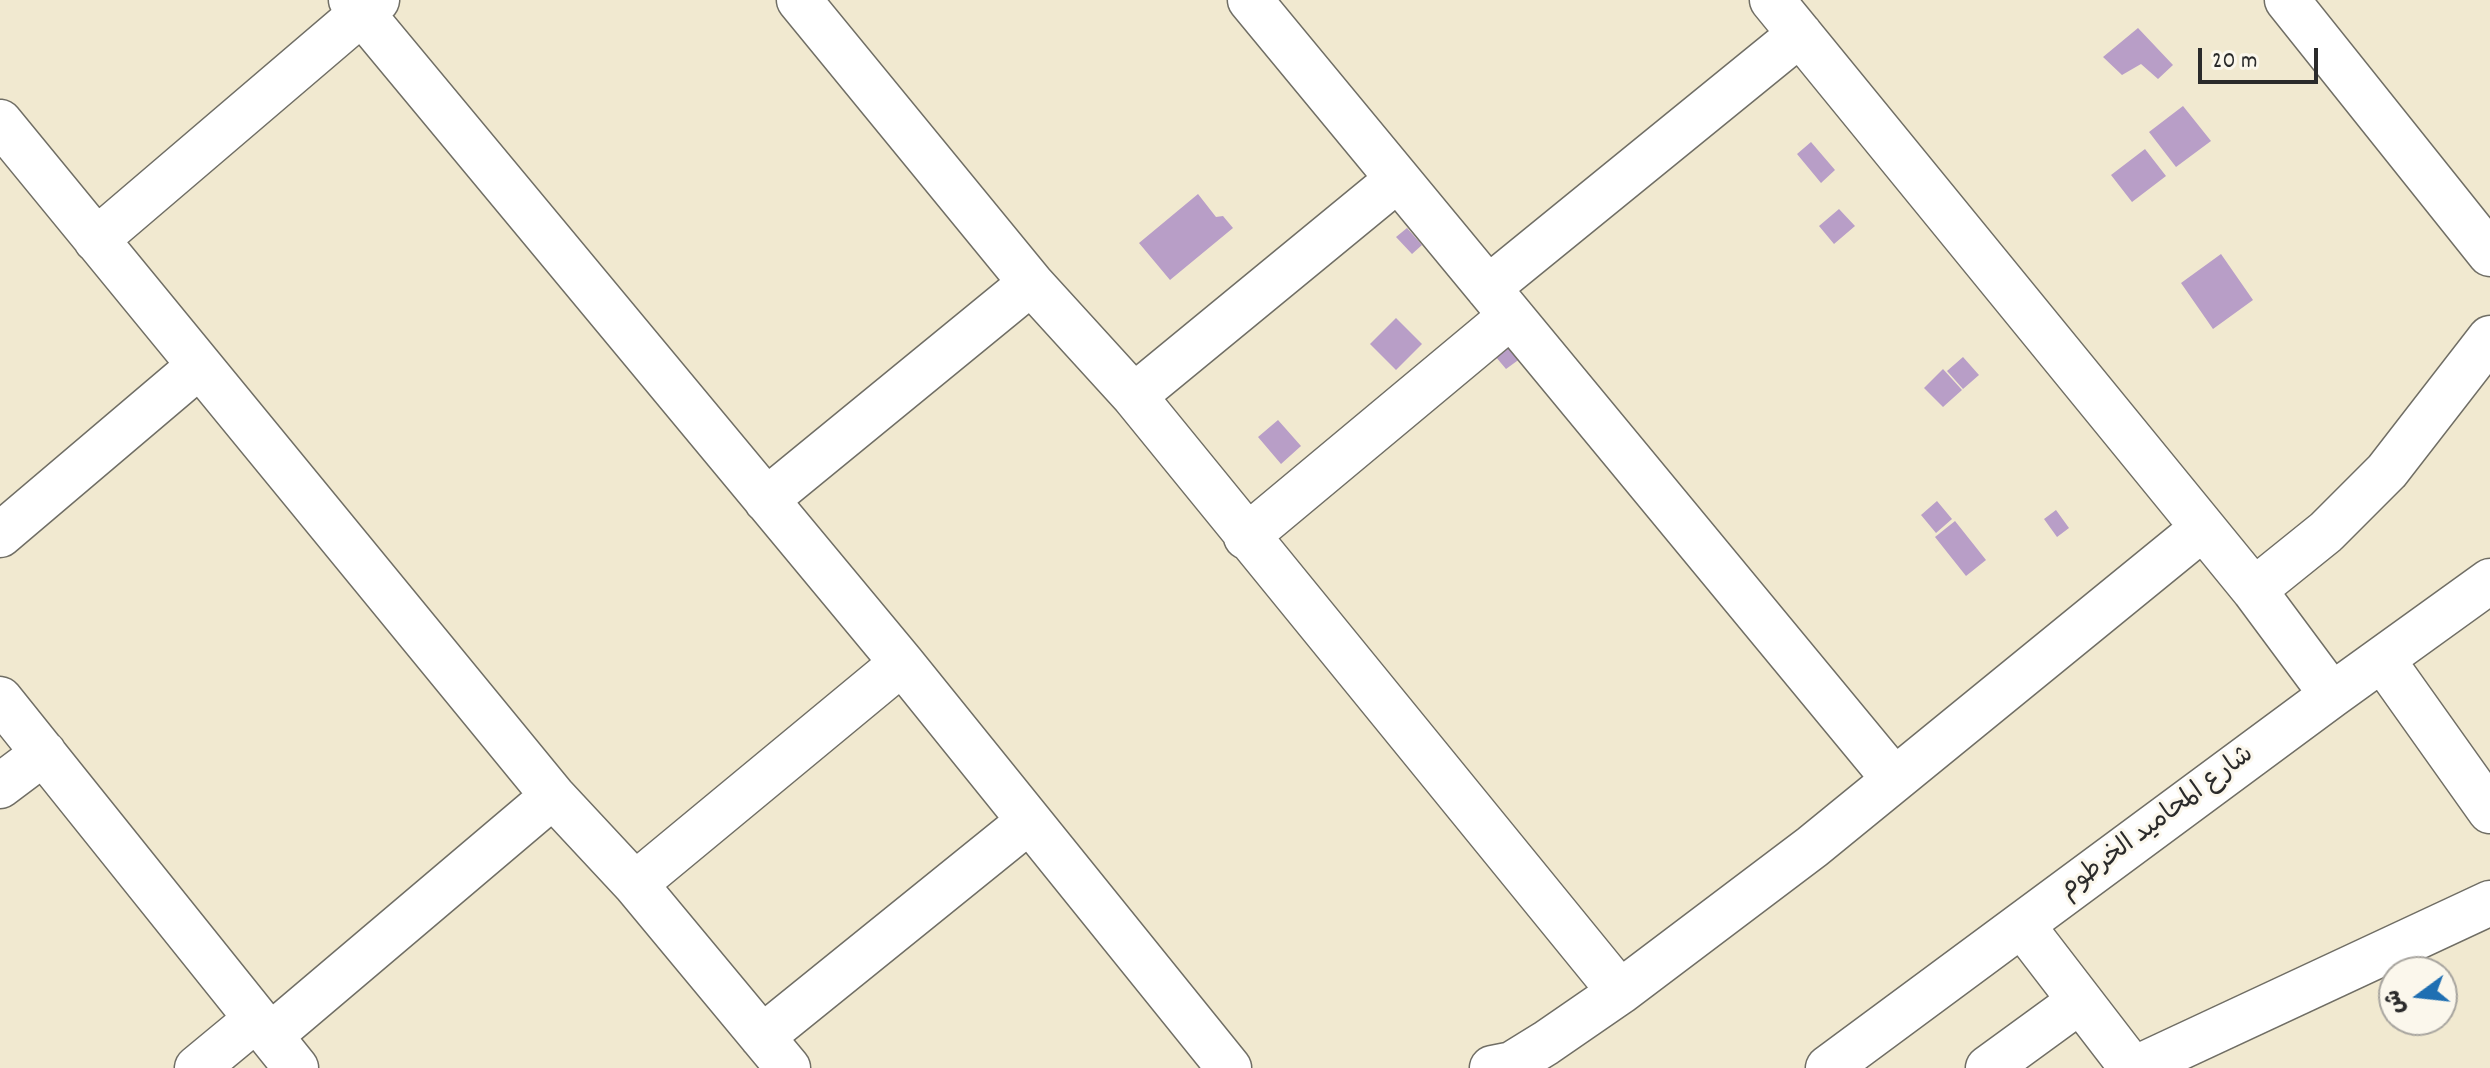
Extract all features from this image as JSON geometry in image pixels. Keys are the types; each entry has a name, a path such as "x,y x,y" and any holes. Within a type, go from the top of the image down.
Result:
{"street":[{"path":"799,0 1031,283 1134,396 1620,992"},
{"path":"1250,0 1894,779"},
{"path":"1772,0 2254,590 2332,695"},
{"path":"2287,0 2490,254"},
{"path":"96,240 363,4 1229,1068"},
{"path":"1246,537 1500,302 1800,34"},
{"path":"0,122 553,796 635,884 775,1053 1028,822"},
{"path":"1134,396 1398,179"},
{"path":"766,500 1031,283"},
{"path":"2254,590 2326,532 2387,471 2490,338"},
{"path":"0,535 198,367"},
{"path":"1492,1068 1512,1064 1620,992 1812,847 2203,528"},
{"name":"شارع المحاميد الخرطوم","path":"1828,1068 2490,581"},
{"path":"2382,659 2490,811"},
{"path":"635,884 902,663"},
{"path":"0,699 274,1041"},
{"path":"0,786 44,753"},
{"path":"197,1068 274,1041 553,796"},
{"path":"2022,925 2134,1068 2490,903"},
{"path":"1988,1068 2080,1001"}],"building":[{"path":"2138,28 2173,65 2158,79 2141,64 2122,75 2103,57"},
{"path":"2183,106 2211,141 2176,167 2149,132"},
{"path":"1811,142 1835,170 1821,183 1797,154"},
{"path":"2145,149 2166,176 2132,202 2111,175"},
{"path":"1198,194 1216,217 1223,216 1233,228 1170,280 1139,243"},
{"path":"1839,209 1855,226 1834,244 1819,226"},
{"path":"1407,228 1422,245 1412,254 1396,237"},
{"path":"2221,254 2253,300 2213,329 2181,283"},
{"path":"1396,318 1422,344 1396,370 1370,344"},
{"path":"1511,332 1528,353 1506,369 1490,350"},
{"path":"1963,357 1979,375 1963,389 1947,371"},
{"path":"1943,369 1962,390 1943,407 1924,388"},
{"path":"1278,420 1301,446 1281,464 1258,437"},
{"path":"1937,501 1952,519 1936,533 1921,515"},
{"path":"2056,510 2069,528 2057,537 2044,519"},
{"path":"1955,521 1986,560 1966,576 1935,537"}]}
